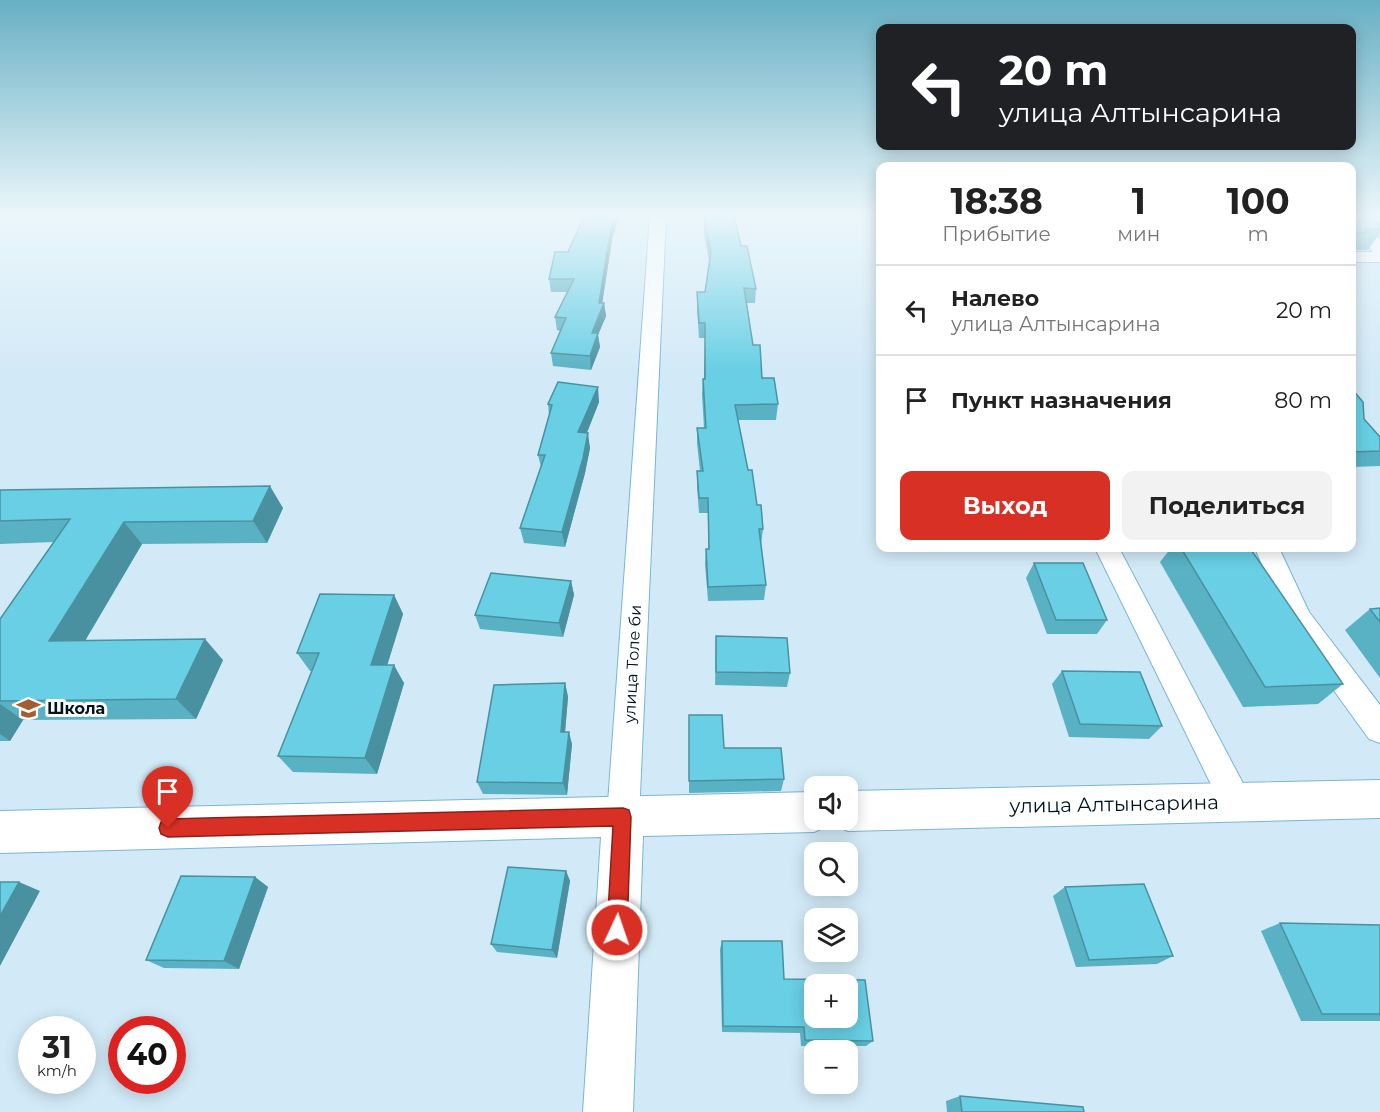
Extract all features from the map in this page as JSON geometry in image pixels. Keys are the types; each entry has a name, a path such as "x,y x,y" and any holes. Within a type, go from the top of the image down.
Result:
{"street":[{"name":"улица Толе би","path":"608,1112 655,268"},
{"path":"1109,552 1236,802"},
{"path":"1269,552 1298,620 1380,729"},
{"name":"улица Алтынсарина","path":"858,811 1380,799"},
{"path":"0,832 804,812"}],"building":[{"path":"551,268 605,268 599,303 604,303 592,333 598,333 590,356 551,353 566,318 555,317 574,279 549,279"},
{"path":"709,268 752,268 756,289 744,288 753,345 760,345 762,378 774,378 778,404 735,405 748,470 752,470 757,505 761,505 763,529 759,529 766,585 708,587 706,549 709,549 708,498 699,498 697,471 703,471 697,428 706,428 703,379 705,379 705,323 699,323 697,292 705,292"},
{"path":"558,382 598,387 578,432 588,433 583,458 562,532 520,528 545,455 538,455 552,405 548,404"},
{"path":"1356,394 1363,402 1364,419 1380,437 1380,451 1356,452"},
{"path":"270,486 253,521 124,522 49,641 205,639 176,699 0,701 0,619 70,519 0,521 0,490"},
{"path":"1183,552 1253,552 1343,684 1265,687"},
{"path":"1034,563 1083,563 1107,620 1056,620"},
{"path":"491,573 571,581 559,623 475,615"},
{"path":"320,594 394,595 371,665 394,665 365,758 278,756 319,653 297,653"},
{"path":"1380,608 1380,622 1370,609"},
{"path":"716,636 787,638 790,673 716,672"},
{"path":"1062,671 1140,672 1162,726 1080,724"},
{"path":"565,683 561,732 569,732 563,783 477,782 494,685"},
{"path":"689,715 722,715 724,748 781,748 784,779 689,781"},
{"path":"508,867 566,871 552,950 491,944"},
{"path":"181,876 255,877 224,961 146,960"},
{"path":"0,882 19,882 0,916"},
{"path":"1144,884 1173,956 1089,960 1065,887"},
{"path":"1280,923 1380,925 1380,1014 1322,1014"},
{"path":"722,941 782,941 784,979 804,979 804,1027 723,1026"},
{"path":"858,980 865,980 873,1041 805,1040 804,1028 858,1028"},
{"path":"960,1096 1083,1107 1084,1112 962,1112"}],"place":[{"name":"Школа","path":"29,708"}],"route":[{"path":"168,828 623,817 617,930"}]}
